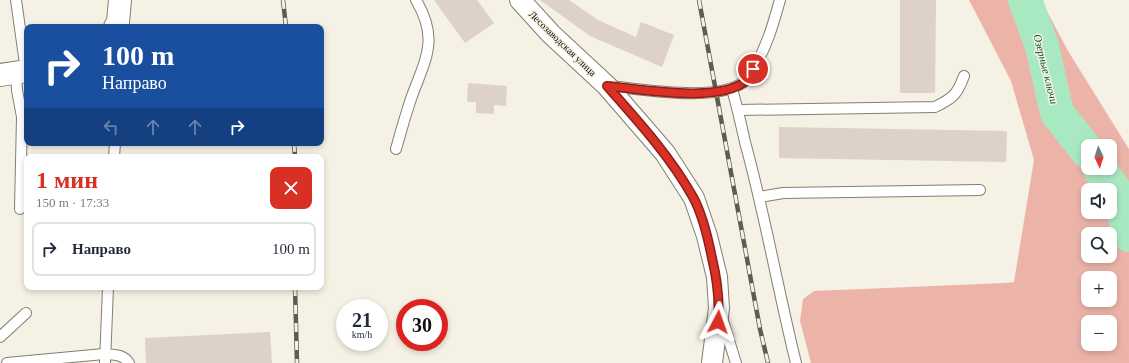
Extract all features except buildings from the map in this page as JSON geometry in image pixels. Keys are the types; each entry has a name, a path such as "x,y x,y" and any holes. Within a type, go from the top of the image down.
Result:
{"street":[{"path":"117,24 120,0"},
{"name":"Лесозаводская улица","path":"520,0 551,34 607,86 665,153 694,198 709,243 716,277 719,308 712,363"}],"lane":[{"path":"16,0 17,90 22,117 20,209"},
{"path":"396,149 427,56 429,37 425,14 416,0"},
{"path":"607,86 682,94 732,89 747,80 765,49 780,0"},
{"path":"738,110 935,107 950,99 959,91 964,76"},
{"path":"732,89 760,197 777,284 796,363"},
{"path":"760,197 783,193 980,190"},
{"path":"104,358 108,290"},
{"path":"719,308 736,363"},
{"path":"0,337 26,313"},
{"path":"7,363 104,358 119,355 125,358 129,363"}],"shaded area":[{"path":"969,0 1041,0 1068,51 1129,149 1129,363 811,363 800,321 803,299 814,291 1014,282 1034,160 1011,81"}],"waterway":[{"name":"Озерные ключи","path":"1025,0 1042,46 1057,113 1081,143"},
{"name":"Озерные ключи","path":"1104,175 1120,198 1129,235"}],"railway":[{"path":"283,0 286,24"},
{"path":"699,0 760,329 768,363"},
{"path":"294,146 295,154"},
{"path":"295,290 297,363"}],"route":[{"path":"718,322 719,308 716,277 707,236 694,198 665,153 607,86 682,94 709,92 732,89 747,80 753,69"}]}
